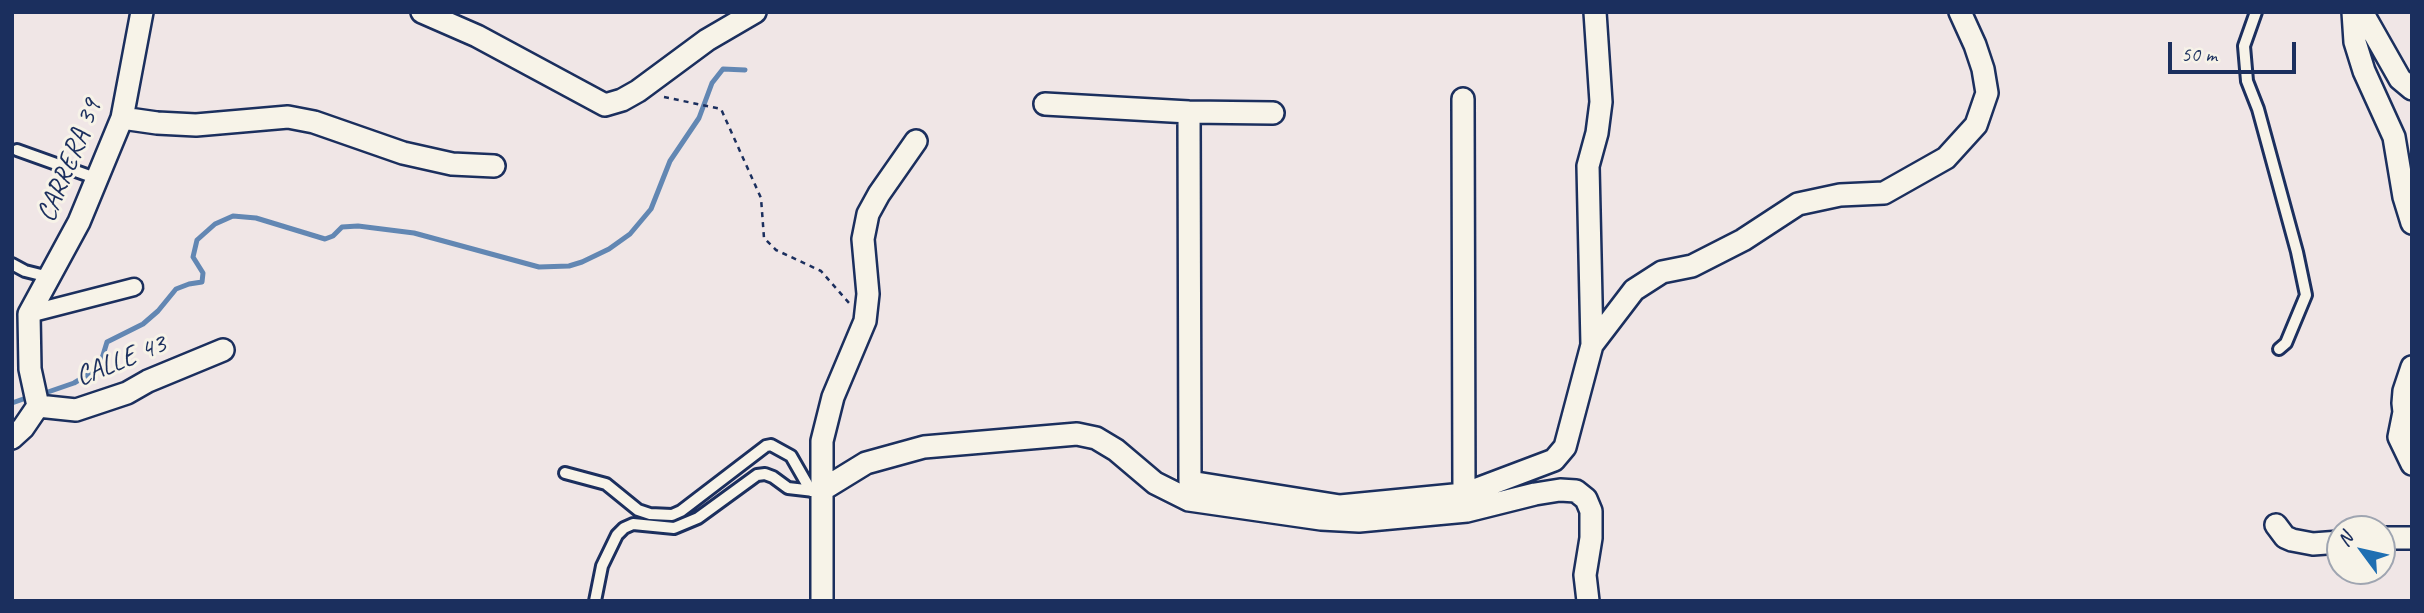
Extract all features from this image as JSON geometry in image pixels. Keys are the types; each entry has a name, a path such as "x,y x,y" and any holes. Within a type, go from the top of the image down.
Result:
{"street":[{"name":"CARRERA 39","path":"38,406 30,369 29,314 79,222 122,118 142,12"},
{"path":"422,12 477,36 605,105 638,91 707,40 755,12"},
{"path":"1189,491 1340,506 1464,494 1555,460 1565,447 1592,345 1588,166 1597,133 1601,102 1595,12"},
{"path":"1592,345 1634,290 1662,272 1692,266 1743,240 1798,204 1840,195 1884,193 1946,158 1976,125 1987,93 1983,69 1960,12"},
{"path":"2353,12 2356,42 2364,71 2394,137 2404,197 2412,223"},
{"path":"2362,12 2400,79 2412,89"},
{"path":"1463,99 1464,494"},
{"path":"1045,104 1189,112 1273,113"},
{"path":"1189,112 1189,491"},
{"path":"122,118 196,125 288,117 314,122 412,156 452,164 494,166"},
{"path":"822,601 817,490 822,441 833,397 865,321 868,294 863,239 868,214 916,141"},
{"path":"29,314 134,287"},
{"name":"CALLE 43","path":"38,406 76,410 127,393 148,381 222,350"},
{"path":"2412,367 2404,391 2408,417 2399,438 2412,464"},
{"path":"12,438 23,428 38,406"},
{"path":"817,490 866,463 924,447 1077,434 1096,438 1116,450 1155,483 1321,519 1359,521 1467,511 1560,489 1576,491 1586,499 1591,511 1591,538 1586,575 1588,601"},
{"path":"2276,525 2285,537 2292,540 2313,544 2326,543"}],"lane":[{"path":"2256,12 2244,46 2246,81 2258,109 2306,295 2286,343 2279,349"},
{"path":"17,150 98,179"},
{"path":"12,264 25,271 49,277"},
{"path":"565,473 606,484 638,510 650,514 671,515 681,511 766,446 771,445 791,456 817,490"},
{"path":"595,601 602,566 617,535 624,528 633,524 674,528 698,518 757,475 773,477 788,488 817,490"}],"path":[{"path":"638,91 721,109 761,198 764,238 776,250 821,271 865,321"}],"waterway":[{"path":"45,393 74,383 89,374 100,365 107,342 143,324 176,289 202,282 203,273 193,257 197,240 215,224 233,216 256,218 325,239 333,236 342,227 358,226 414,233 539,267 569,266 582,262 609,249 630,234 651,209 670,161 699,118 712,83 723,69 745,70"},
{"path":"12,403 29,397"}]}
